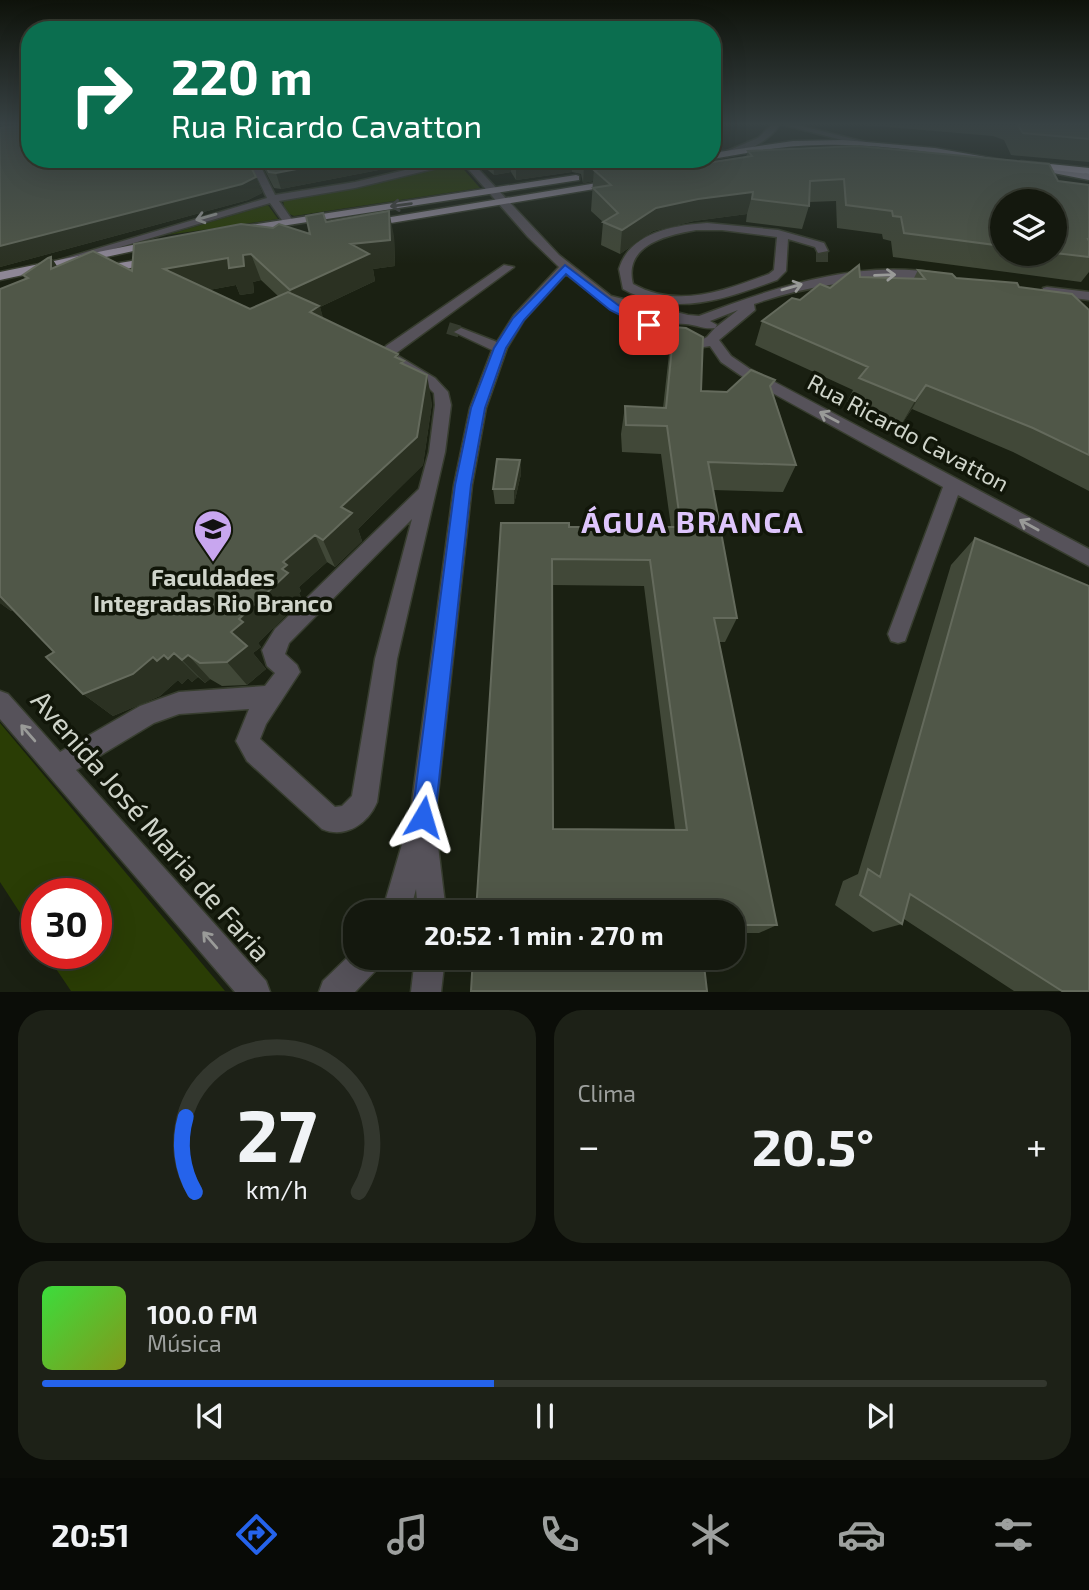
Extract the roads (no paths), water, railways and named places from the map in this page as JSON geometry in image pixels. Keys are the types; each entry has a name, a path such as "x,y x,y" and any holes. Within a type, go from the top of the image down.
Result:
{"highway":[{"path":"1034,178 1050,183"}],"main road":[{"path":"653,176 668,171"},
{"path":"1003,171 1007,172"},
{"path":"1023,171 1034,178 1067,185"},
{"path":"1039,171 1089,177"},
{"path":"227,232 610,172"},
{"path":"356,226 626,181"},
{"path":"0,276 187,238"},
{"path":"86,273 167,258"}],"street":[{"path":"258,171 272,199 288,221"},
{"path":"45,265 272,199 312,190 355,185 412,171"},
{"path":"475,171 565,268 631,317 666,332 686,345 714,337 766,294"},
{"path":"783,236 780,271 773,277 713,299 694,301 649,297 633,290 624,279 625,267 639,244 677,231 706,226 783,236 813,241 820,245 822,251"},
{"path":"427,492 282,636 273,650 275,659 289,672 257,717 248,741 255,753 331,820 348,818 364,802 386,659 427,492 439,440 443,405 441,392 430,381 387,355 447,327 508,267"},
{"path":"399,900 423,817 463,485 478,408 500,348 519,318 565,268"},
{"path":"597,294 649,311 700,320 818,276 904,274 950,279"},
{"path":"1035,290 1089,296"},
{"path":"666,332 668,324 685,318"},
{"name":"Rua Ricardo Cavatton","path":"700,320 711,326 726,359 745,372 1089,558"},
{"path":"447,327 500,348"},
{"path":"898,634 942,520 953,483"},
{"path":"58,767 148,713 179,703 271,697"},
{"name":"Avenida José Maria de Faria","path":"0,702 255,992"},
{"path":"423,817 431,900"},
{"path":"334,992 356,970"},
{"path":"426,992 429,970"}],"tunnel":[{"path":"822,251 822,262"},
{"path":"448,328 461,332"}],"place":[{"name":"Faculdades Integradas Rio Branco","path":"213,563"}],"district":[{"name":"ÁGUA BRANCA","path":"693,523"}]}
